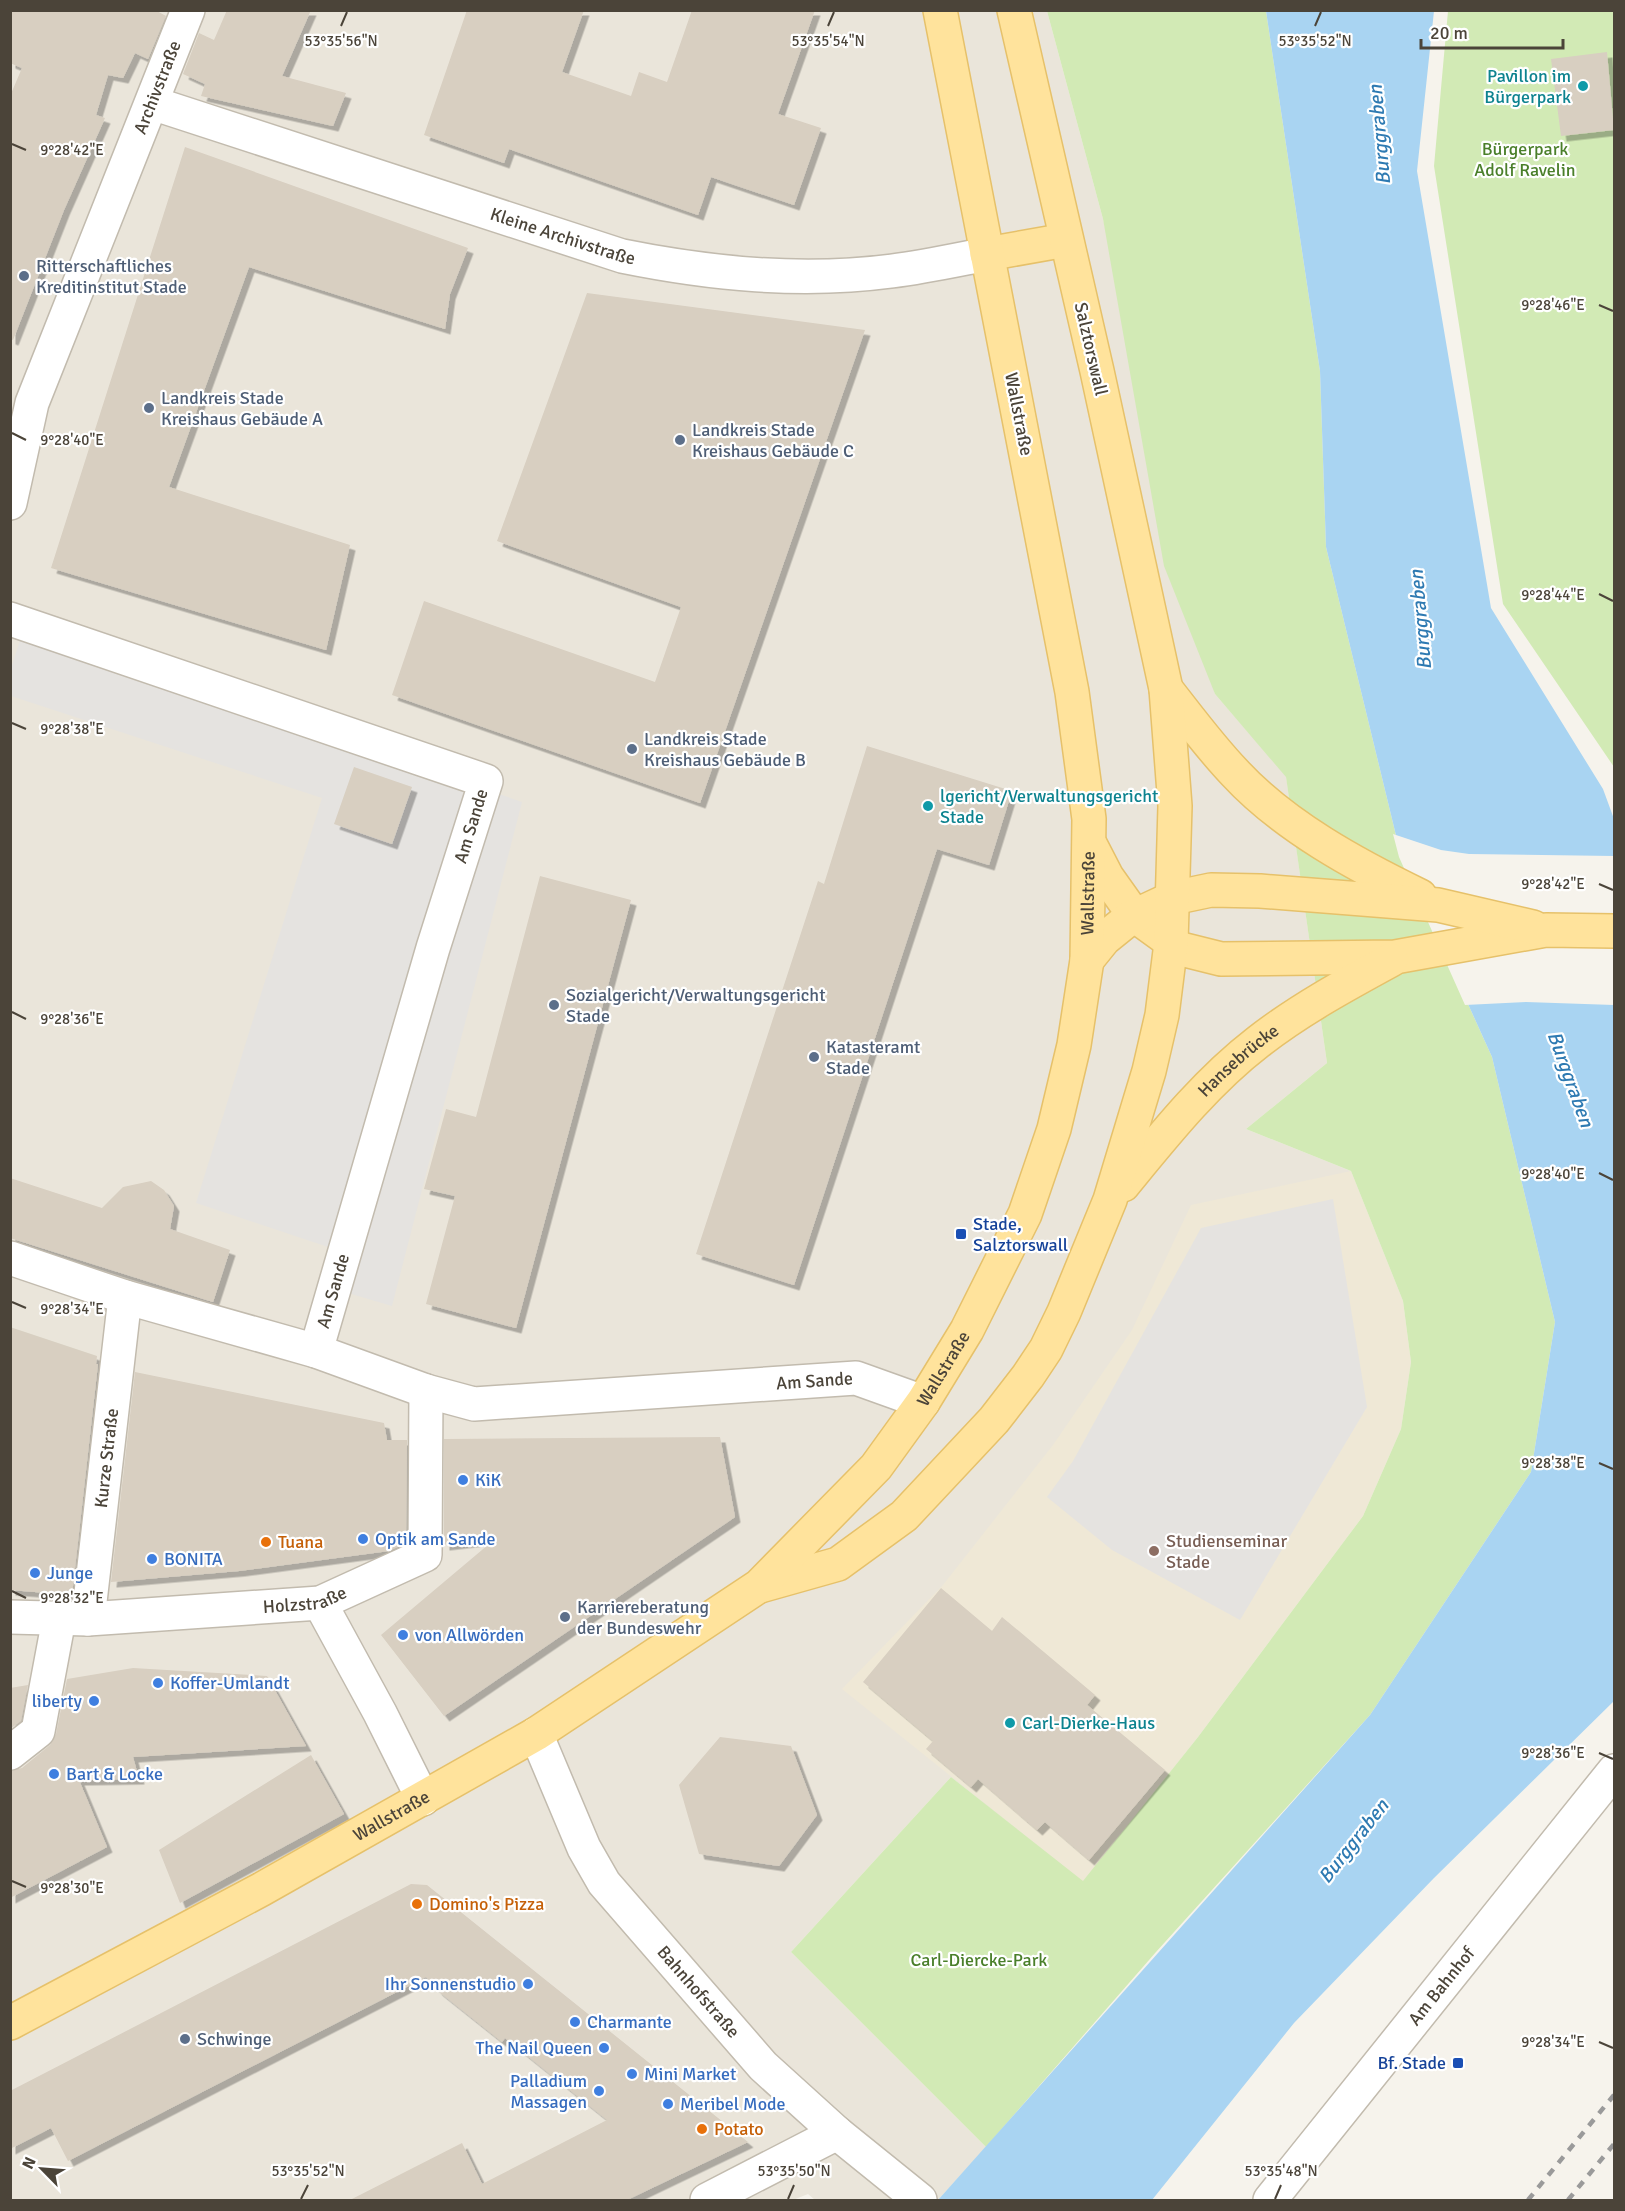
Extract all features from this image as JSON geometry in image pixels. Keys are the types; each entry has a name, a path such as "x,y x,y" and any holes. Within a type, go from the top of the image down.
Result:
{"main road":[{"name":"Wallstraße","path":"10,2023 423,1799 536,1734 759,1586 876,1467 923,1402 967,1330 1007,1252 1040,1177 1066,1083 1087,960 1090,843 1086,783 1072,692 940,10"},
{"name":"Salztorswall","path":"1014,10 1166,689"},
{"path":"987,254 1066,240"},
{"name":"Wallstraße","path":"759,1586 838,1564 904,1516 1001,1411 1046,1349 1110,1200 1149,1071 1161,1015 1171,944 1175,806 1166,689"},
{"name":"Hansebrücke","path":"1166,689 1236,775 1307,834 1369,871 1438,905"},
{"name":"Hansebrücke","path":"1090,843 1107,877 1134,915 1171,944 1191,953 1210,957 1258,959 1395,957 1546,930 1614,931"},
{"name":"Hansebrücke","path":"1087,960 1104,939 1134,915 1173,898 1211,890 1260,891 1438,905 1546,930"},
{"name":"Hansebrücke","path":"1110,1200 1174,1123 1256,1043 1310,1006 1395,957"}],"street":[{"name":"Archivstraße","path":"10,503 21,398 152,104 188,10"},
{"name":"Kleine Archivstraße","path":"152,104 622,256 677,267 742,275 800,277 891,272 987,254"},
{"name":"Am Sande","path":"10,619 486,781 430,959 316,1352"},
{"name":"Am Sande","path":"10,1258 125,1297 316,1352 426,1391 474,1404 856,1377 923,1402"},
{"name":"Kurze Straße","path":"10,1753 38,1731 73,1619 125,1297"},
{"name":"Holzstraße","path":"10,1617 73,1619 320,1603 425,1555 426,1391"},
{"path":"320,1603 380,1713 423,1799"},
{"name":"Bahnhofstraße","path":"536,1734 584,1848 604,1883 763,2066 837,2133 920,2200"},
{"name":"Am Bahnhof","path":"1270,2200 1614,1771"},
{"path":"707,2200 837,2133"}],"shaded area":[{"path":"11,11 1047,11 1103,219 1215,694 1286,776 1327,1063 1246,1129 1351,1171 1083,1882 951,1777 791,1952 986,2147 938,2200 815,2200 808,2194 793,2200 11,2200"},
{"path":"24,629 522,802 392,1306 341,1291 349,1254 196,1203 322,798 11,696 11,668"},
{"name":"Studienseminar Stade","path":"1351,1171 1403,1301 1411,1362 1401,1429 1363,1516 1198,1737 1083,1882 842,1689 943,1585 1053,1445 1132,1330 1191,1205"},
{"path":"1333,1199 1367,1407 1240,1620 1112,1550 1047,1497 1073,1461 1201,1228"}],"green space":[{"name":"Carl-Diercke-Park","path":"1047,11 1266,11 1320,371 1326,547 1401,856 1492,1057 1555,1322 1531,1472 1370,1715 1156,1952 986,2147 791,1952 951,1777 1083,1881 1198,1737 1363,1516 1401,1429 1411,1362 1403,1301 1351,1171 1246,1129 1327,1063 1286,777 1215,694 1164,566 1103,219"},
{"name":"Bürgerpark Adolf Ravelin","path":"1448,11 1614,11 1614,767 1503,604 1434,166"}],"water":[{"name":"Burggraben","path":"1266,11 1434,11 1417,171 1491,608 1603,789 1614,819 1614,1701 1434,1878 1294,2023 1152,2200 938,2200 1370,1715 1531,1472 1555,1322 1492,1057 1401,856 1326,547 1320,371"}],"pier":[{"path":"1393,834 1441,850 1469,854 1614,856 1614,1005 1526,1002 1465,1005 1399,857"}],"building":[{"path":"10,10 155,10 166,16 148,59 135,53 123,78 108,75 96,115 105,118 64,210 13,340 10,339 10,96 22,68 10,63"},
{"path":"227,10 311,10 282,76 346,93 333,126 201,96 205,84 183,74 199,33 214,40"},
{"path":"467,10 584,10 562,72 631,96 639,72 667,82 692,10 815,10 778,114 821,128 794,205 711,177 698,215 509,149 504,163 424,135"},
{"name":"Pavillon im Bürgerpark","path":"1607,52 1614,130 1561,136 1551,59"},
{"name":"Landkreis Stade Kreishaus Gebäude A","path":"185,147 468,248 450,294 445,329 249,267 169,487 350,545 326,650 51,568"},
{"name":"Landkreis Stade Kreishaus Gebäude C","path":"587,293 865,330 700,803 392,695 424,601 655,682 681,607 497,541"},
{"name":"Katasteramt Stade","path":"867,746 1012,791 989,865 937,849 794,1285 696,1254 818,881 824,884"},
{"path":"354,767 412,787 392,844 334,824"},
{"name":"Sozialgericht/Verwaltungsgericht Stade","path":"540,876 631,900 516,1328 426,1304 455,1196 424,1189 446,1109 476,1117"},
{"path":"10,1178 102,1208 123,1187 151,1181 164,1190 174,1206 170,1229 230,1250 213,1302 10,1238"},
{"path":"10,1327 97,1356 96,1364 98,1364 72,1595 10,1590"},
{"path":"135,1372 384,1423 387,1440 407,1440 406,1543 389,1551 239,1571 111,1582"},
{"path":"720,1437 735,1517 444,1716 381,1635 495,1539 444,1545 444,1439"},
{"name":"Carl-Dierke-Haus","path":"941,1588 992,1631 1002,1617 1095,1695 1087,1705 1165,1770 1089,1860 1045,1822 1037,1830 978,1779 971,1787 926,1749 933,1741 863,1682"},
{"path":"133,1668 267,1676 306,1746 133,1757 139,1779 79,1780 107,1847 10,1898 10,1771 22,1768 50,1745 56,1734 67,1679"},
{"path":"28,1685 21,1721 10,1729 10,1688"},
{"path":"720,1737 791,1746 817,1815 779,1866 699,1854 679,1785"},
{"path":"311,1755 344,1814 180,1903 159,1850"},
{"path":"411,1884 427,1885 748,2142 627,2200 350,2200 462,2143 482,2184 607,2120 505,2038 502,2042 438,1991 426,1977 68,2161 51,2128 10,2149 10,2091"}],"railway":[{"path":"1528,2200 1614,2095"},
{"path":"1568,2200 1614,2144"}],"place":[{"name":"Pavillon im Bürgerpark","path":"1583,86"},
{"name":"Ritterschaftliches Kreditinstitut Stade","path":"24,276"},
{"name":"Landkreis Stade Kreishaus Gebäude A","path":"149,408"},
{"name":"Landkreis Stade Kreishaus Gebäude C","path":"680,440"},
{"name":"Landkreis Stade Kreishaus Gebäude B","path":"632,749"},
{"name":"lgericht/Verwaltungsgericht Stade","path":"928,806"},
{"name":"Sozialgericht/Verwaltungsgericht Stade","path":"554,1005"},
{"name":"Katasteramt Stade","path":"814,1057"},
{"name":"Stade, Salztorswall","path":"961,1234"},
{"name":"KiK","path":"463,1480"},
{"name":"Optik am Sande","path":"363,1539"},
{"name":"Tuana","path":"266,1542"},
{"name":"Studienseminar Stade","path":"1154,1551"},
{"name":"BONITA","path":"152,1559"},
{"name":"Junge","path":"35,1573"},
{"name":"Karriereberatung der Bundeswehr","path":"565,1617"},
{"name":"von Allwörden","path":"403,1635"},
{"name":"Koffer-Umlandt","path":"158,1683"},
{"name":"liberty","path":"94,1701"},
{"name":"Carl-Dierke-Haus","path":"1010,1723"},
{"name":"Bart & Locke","path":"54,1774"},
{"name":"Domino's Pizza","path":"417,1904"},
{"name":"Ihr Sonnenstudio","path":"528,1984"},
{"name":"Charmante","path":"575,2022"},
{"name":"Schwinge","path":"185,2039"},
{"name":"The Nail Queen","path":"604,2048"},
{"name":"Bf. Stade","path":"1458,2063"},
{"name":"Mini Market","path":"632,2074"},
{"name":"Palladium Massagen","path":"599,2091"},
{"name":"Meribel Mode","path":"668,2104"},
{"name":"Potato","path":"702,2129"}]}
